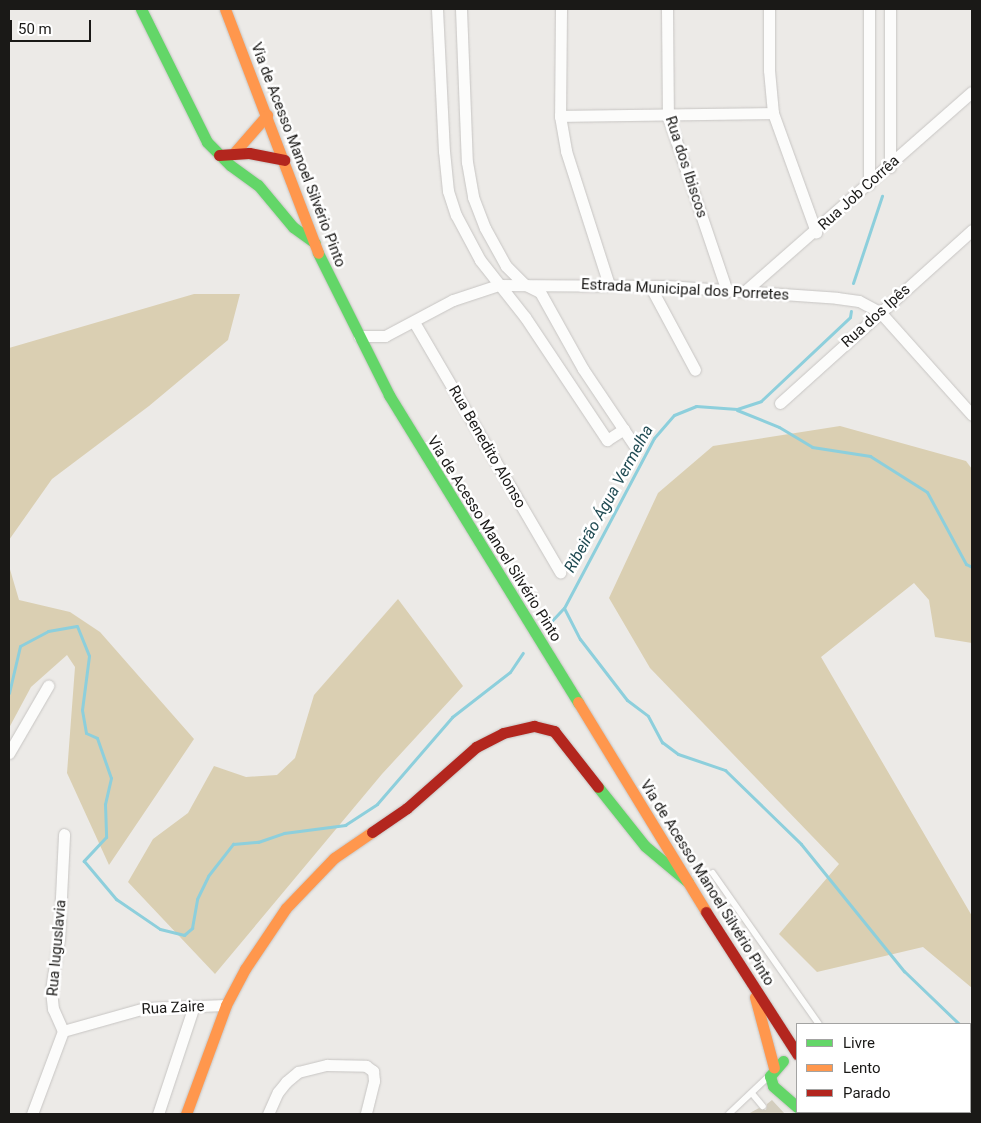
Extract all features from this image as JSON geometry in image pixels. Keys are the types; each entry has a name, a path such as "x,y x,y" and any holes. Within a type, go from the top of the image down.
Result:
{"main road":[{"path":"141,9 207,142 219,155 252,179 293,227 315,243"},
{"name":"Via de Acesso Manoel Silvério Pinto","path":"225,9 315,243 359,336 399,412 751,984 796,1052"},
{"path":"233,154 267,115"},
{"path":"219,155 249,153 284,160"},
{"path":"186,1114 226,1006 264,938 322,868 406,808 476,747 503,733 523,727 544,727 563,739 645,846 688,882"},
{"path":"751,984 778,1093 796,1107"},
{"path":"772,1072 780,1062 796,1059"}],"street":[{"path":"437,9 446,166 453,205 468,240 498,284 525,318 607,440 624,429"},
{"path":"461,9 467,162 473,197 494,249 506,266 524,284 540,292 583,369 634,445"},
{"path":"561,9 560,116 566,151 609,285"},
{"name":"Rua dos Ibiscos","path":"667,9 668,117 727,291"},
{"path":"769,9 768,70 772,113 816,232"},
{"path":"869,9 869,184"},
{"path":"890,9 890,167"},
{"name":"Rua Job Corrêa","path":"744,292 816,232 972,92"},
{"path":"560,116 668,117 772,113"},
{"path":"446,166 467,162"},
{"path":"453,205 473,197"},
{"name":"Rua dos Ipês","path":"780,403 880,312 970,238"},
{"name":"Estrada Municipal dos Porretes","path":"359,336 385,336 453,300 498,284 650,286 837,298 859,302 880,312 972,415"},
{"path":"650,286 695,370"},
{"name":"Rua Benedito Alonso","path":"414,322 560,572"},
{"path":"9,753 48,686"},
{"name":"Rua Iuguslavia","path":"63,1031 54,1009 51,990 59,938 64,834"},
{"path":"158,1114 194,1006"},
{"name":"Rua Zaire","path":"63,1031 145,1008 226,1006"},
{"path":"32,1114 63,1031"},
{"path":"268,1114 278,1092 286,1082 310,1068 366,1066 374,1073 374,1081 366,1114"}],"lane":[{"path":"713,873 818,1023"},
{"path":"729,1114 752,1094 772,1072"},
{"path":"752,1094 763,1106"}],"shaded area":[{"path":"194,294 240,294 228,340 149,406 52,479 9,540 9,348"},
{"path":"840,426 966,461 972,469 972,643 935,637 929,600 914,583 821,657 972,916 972,988 923,947 817,972 779,934 839,864 650,668 609,598 658,493 713,446"},
{"path":"9,566 19,600 70,612 100,632 194,739 109,865 67,773 75,667 67,655 31,687 9,728"},
{"path":"398,599 463,686 382,774 215,974 128,882 153,839 188,813 214,766 246,777 277,775 295,758 314,695"}],"building":[{"path":"772,1100 785,1114 748,1114 759,1108 766,1110 767,1104"}],"waterway":[{"name":"Ribeirão Água Vermelha","path":"853,283 882,196"},
{"name":"Ribeirão Água Vermelha","path":"546,627 564,608 654,438 674,415 696,406 737,409 761,401 850,317 851,311"},
{"path":"737,410 779,427 812,447 870,456 927,492 966,564 972,567"},
{"path":"564,608 580,639 627,700 648,716 662,742 678,754 725,770 801,844 904,971 958,1023"},
{"name":"Ribeirão Água Vermelha","path":"9,693 20,646 48,631 77,626 89,656 82,710 86,733 97,738 111,778 105,804 106,837 84,861 116,899 160,929 184,935 192,928 197,899 208,876 233,844 258,842 284,833 345,825 377,804 452,717 510,672 523,653"}],"traffic: fast":[{"path":"141,9 207,142 230,165 258,185 293,227 315,243"},
{"path":"318,253 389,395 578,702"},
{"path":"598,787 645,846 688,882"},
{"path":"783,1061 770,1076 773,1086 796,1106"}],"traffic: slow":[{"path":"225,9 318,253"},
{"path":"233,154 267,115"},
{"path":"578,702 706,912"},
{"path":"186,1114 226,1005 245,969 286,908 334,858 372,832"},
{"path":"755,997 774,1068"}],"traffic: jam":[{"path":"219,155 249,153 284,160"},
{"path":"372,832 407,808 476,747 503,733 534,726 554,731 598,787"},
{"path":"706,912 796,1052"}]}
